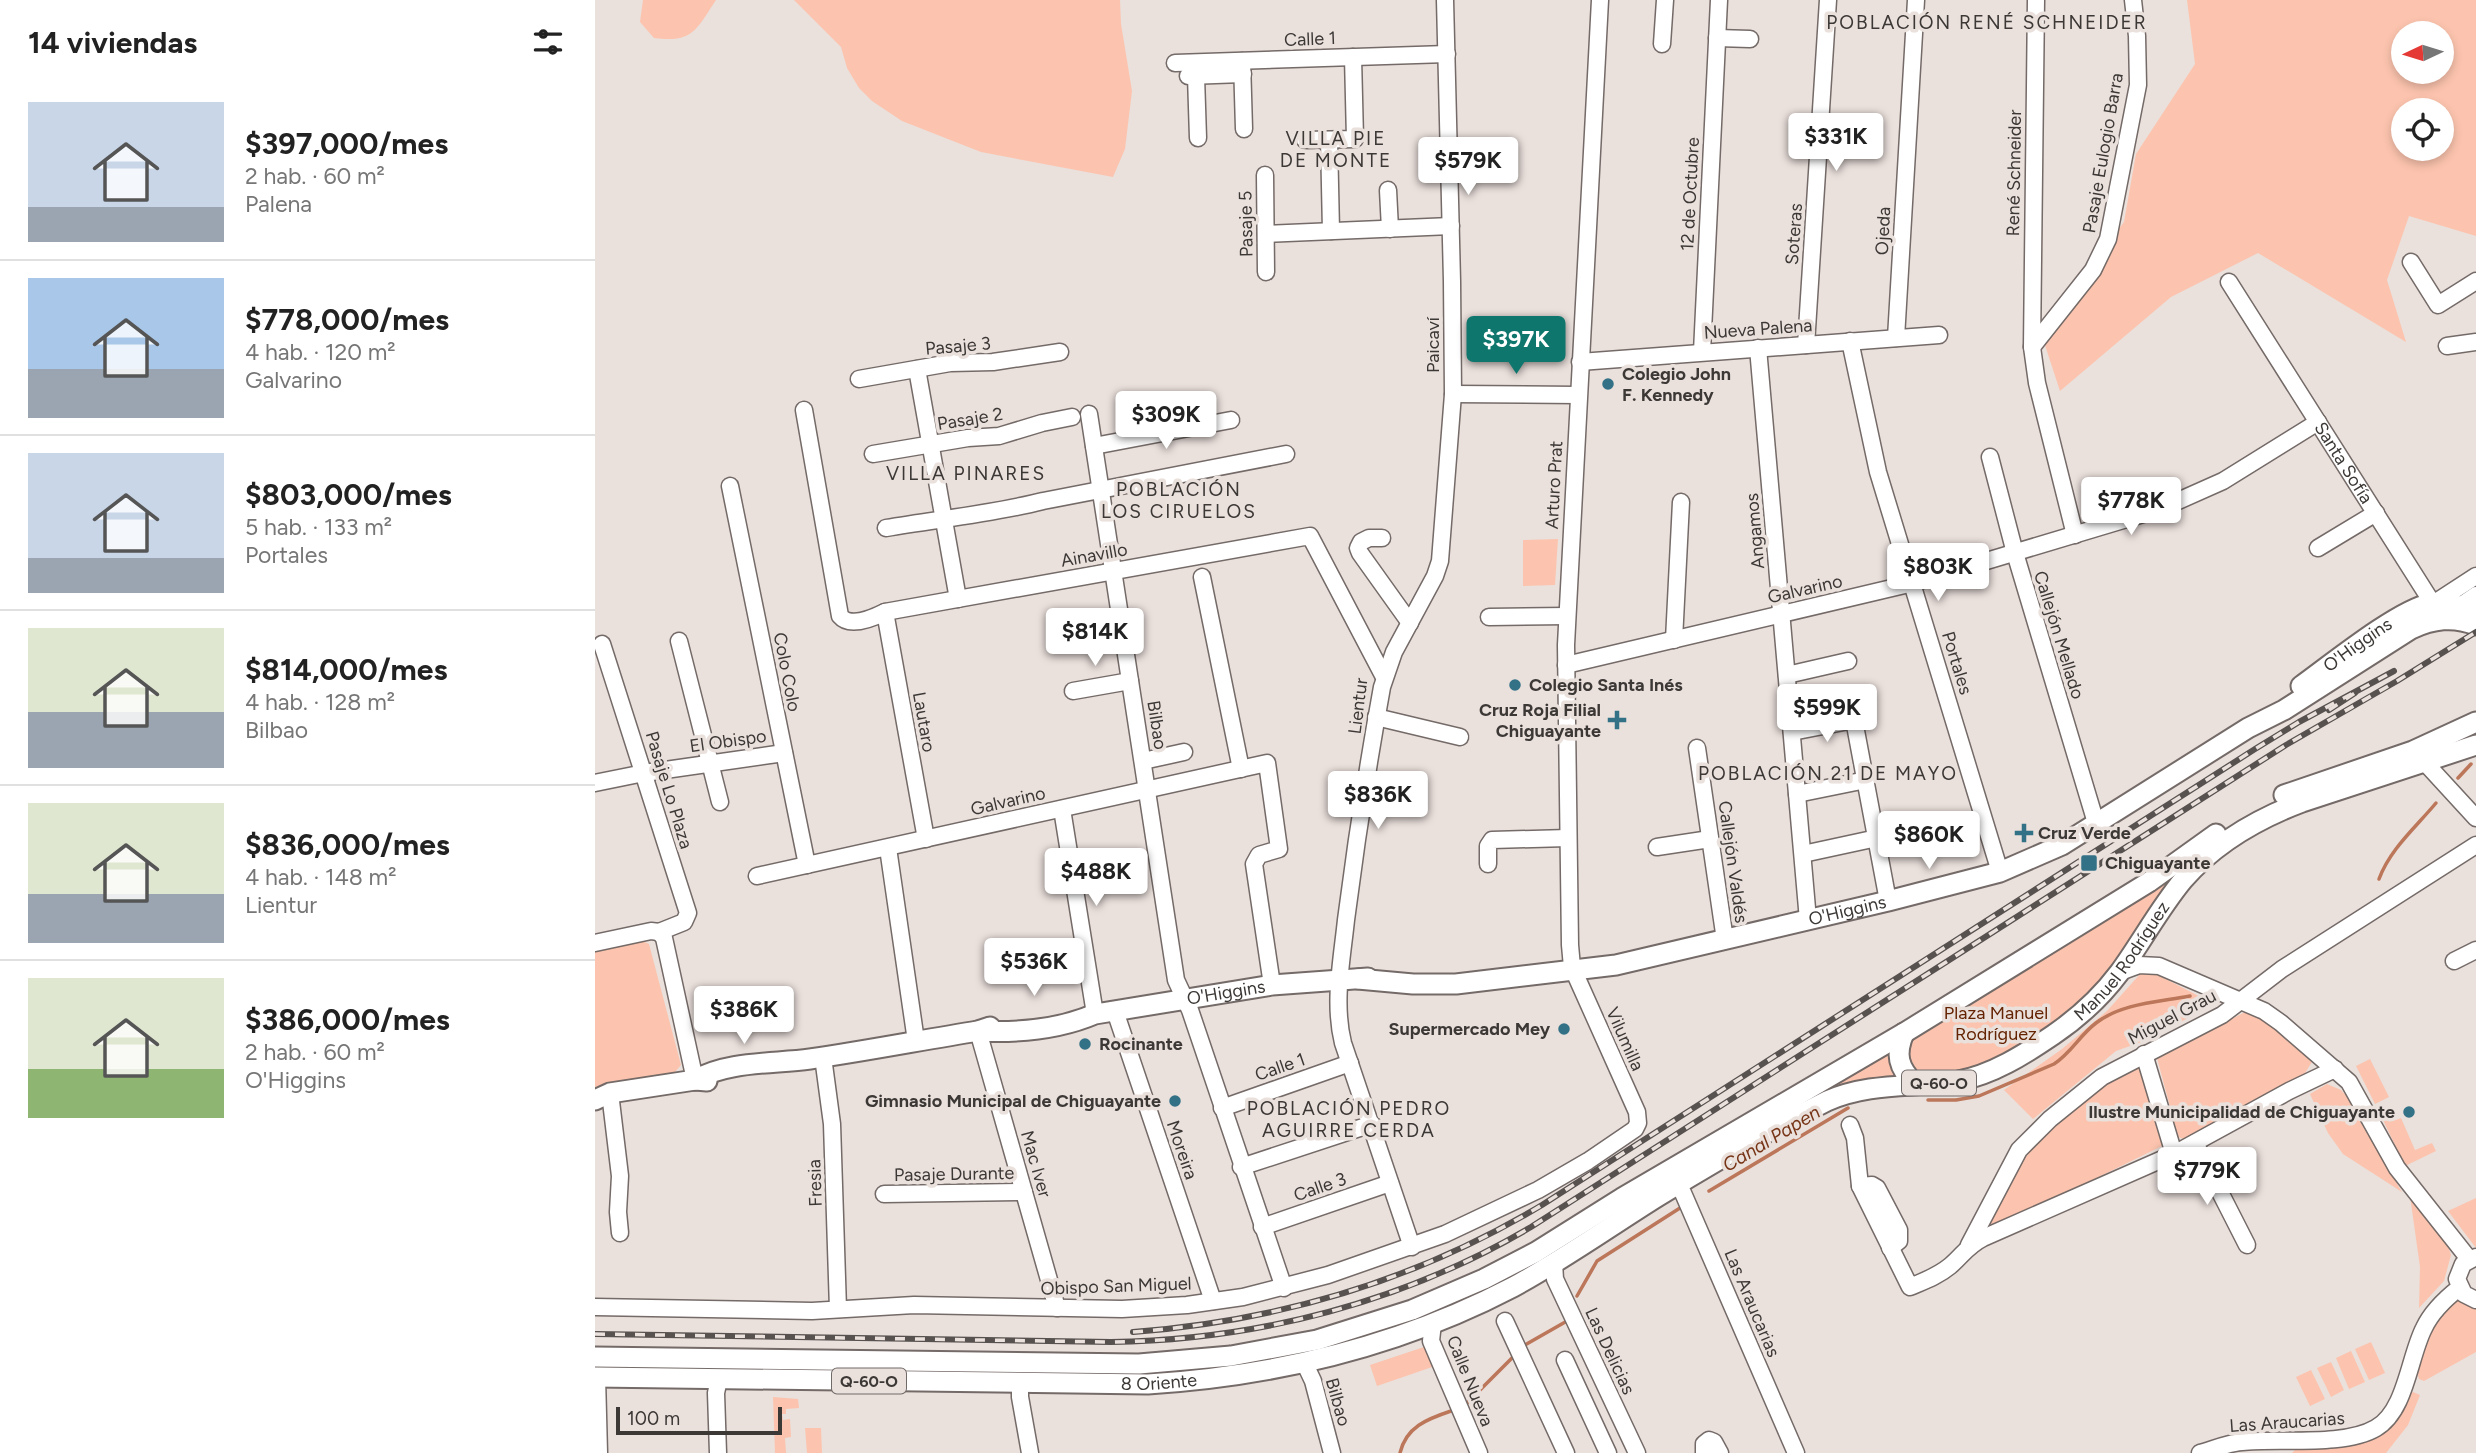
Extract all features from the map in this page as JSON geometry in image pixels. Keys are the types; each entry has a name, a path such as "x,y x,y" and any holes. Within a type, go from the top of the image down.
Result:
{"main road":[{"path":"2457,604 2462,620 2476,625"},
{"name":"O'Higgins","path":"600,1095 695,1080 715,1082 738,1079 814,1058 978,1031 1007,1023 1070,1013 1095,1014 1272,985 1348,979 1439,985 1616,965 2000,872 2050,851 2248,728 2284,710 2411,629 2457,604"},
{"name":"Manuel Rodríguez","path":"1674,1177 1838,1096 1877,1086 1939,1083 1973,1077 2023,1054 2078,1016 2120,972 2173,892 2217,848 2243,830 2295,804 2419,756 2476,722"},
{"name":"Manuel Rodríguez","path":"1674,1177 2149,882 2249,811 2306,786 2419,756 2476,746"},
{"path":"1904,1033 1898,1058 1905,1073 1915,1084"},
{"name":"8 Oriente","path":"596,1370 719,1379 1020,1384 1164,1383 1304,1363 1376,1343 1433,1323 1511,1287 1555,1263 1674,1177"},
{"name":"8 Oriente","path":"596,1370 744,1360 1139,1364 1223,1357 1283,1347 1365,1327 1444,1298 1536,1252 1674,1177"},
{"path":"1433,1323 1433,1314 1444,1298"},
{"path":"1283,1347 1296,1353 1304,1363"},
{"path":"719,1379 727,1369 744,1360"}],"street":[{"name":"Paicaví","path":"1384,677 1440,561 1453,394 1445,0"},
{"name":"Arturo Prat","path":"1574,971 1570,953 1567,616 1601,0"},
{"path":"1662,44 1665,0"},
{"name":"12 de Octubre","path":"1702,352 1719,0"},
{"name":"Soteras","path":"1807,345 1828,0"},
{"name":"Ojeda","path":"1896,338 1916,0"},
{"name":"René Schneider","path":"2032,347 2036,0"},
{"name":"Pasaje Eulogio Barra","path":"2032,347 2093,270 2108,239 2138,85 2133,0"},
{"path":"1717,38 1750,39"},
{"name":"Calle 1","path":"1175,63 1242,67 1353,57 1447,54"},
{"path":"1305,140 1355,139 1353,57"},
{"path":"1198,138 1192,76 1242,67 1244,130"},
{"path":"1329,139 1331,231"},
{"name":"Pasaje 5","path":"1265,175 1266,272"},
{"path":"1388,190 1390,229"},
{"path":"1266,234 1451,226"},
{"path":"2411,262 2438,305 2476,281"},
{"name":"Santa Sofía","path":"2229,282 2376,513 2457,604"},
{"name":"Nueva Palena","path":"1580,362 1939,335"},
{"name":"Portales","path":"1850,341 1878,472 2000,872"},
{"path":"2447,346 2476,342"},
{"path":"2032,347 2037,383 2075,535"},
{"name":"Angamos","path":"1759,348 1808,920"},
{"name":"Pasaje 3","path":"859,379 957,363 993,362 1060,352"},
{"path":"917,369 958,599"},
{"path":"1453,394 1578,396"},
{"name":"Ainavillo","path":"804,410 840,616 844,621 873,618 885,612 1310,536"},
{"name":"Bilbao","path":"1089,414 1175,980 1190,1010 1284,1288"},
{"name":"Pasaje 2","path":"873,454 968,438 999,436 1072,417"},
{"path":"1094,446 1231,420"},
{"name":"Galvarino","path":"1566,665 1913,583 2167,506 2206,490 2318,422"},
{"path":"886,528 1010,509 1286,454"},
{"name":"Callejón Mellado","path":"1990,457 2015,553 2096,823"},
{"name":"Colo Colo","path":"730,486 807,865"},
{"path":"1674,640 1681,502"},
{"path":"2318,548 2376,513"},
{"name":"Lientur","path":"1310,536 1384,677 1351,884 1348,979 1341,1035 1412,1247"},
{"path":"1382,538 1369,538 1361,542 1358,548 1410,623"},
{"name":"O'Higgins","path":"2457,604 2476,576"},
{"path":"1202,577 1241,769"},
{"name":"Lautaro","path":"885,612 926,839"},
{"path":"1489,617 1567,616"},
{"path":"679,641 720,802"},
{"name":"Pasaje Lo Plaza","path":"602,644 688,913 682,923 659,932"},
{"path":"1787,675 1848,661"},
{"path":"1073,691 1131,681"},
{"path":"1377,717 1460,737"},
{"path":"1792,732 1854,720 1888,901"},
{"name":"Callejón Valdés","path":"1697,748 1725,940"},
{"path":"1143,761 1184,752"},
{"name":"El Obispo","path":"595,783 644,773 784,753"},
{"path":"2419,756 2476,818"},
{"name":"Galvarino","path":"757,876 1267,763 1279,849 1259,855 1254,864 1272,985"},
{"path":"1797,794 1866,780"},
{"path":"1062,809 1095,1014"},
{"path":"1488,864 1488,846 1492,840 1568,838"},
{"path":"1803,854 1877,838"},
{"path":"1657,847 1710,839"},
{"name":"Miguel Grau","path":"1969,1245 2004,1174 2026,1142 2102,1077 2222,1015 2282,969 2476,845"},
{"path":"888,848 916,1041"},
{"path":"595,943 653,930 664,938 695,1080"},
{"path":"2142,938 2146,952 2159,966"},
{"path":"2454,961 2476,950"},
{"path":"2120,972 2139,965 2159,966 2240,1001 2273,1017 2335,1069 2354,1088 2401,1174 2473,1258 2458,1271 2459,1288 2467,1297 2476,1300"},
{"name":"Vilumilla","path":"1574,971 1637,1112 1638,1123"},
{"name":"Moreira","path":"1115,1011 1213,1301"},
{"name":"Mac Iver","path":"978,1031 1057,1308"},
{"path":"2144,1054 2174,1154"},
{"name":"Fresia","path":"814,1058 832,1124 838,1309"},
{"name":"Calle 1","path":"1222,1108 1350,1063"},
{"path":"1850,1125 1855,1138 1860,1186 1910,1287 1942,1272 1957,1260 1969,1245 2174,1154 2335,1069"},
{"path":"600,1095 620,1176 620,1233"},
{"name":"Obispo San Miguel","path":"595,1307 838,1309 914,1305 1143,1308 1213,1301 1284,1288 1412,1247 1495,1212 1538,1190 1630,1134 1638,1123"},
{"path":"1241,1167 1372,1124"},
{"path":"2195,1143 2247,1245"},
{"name":"Las Araucarias","path":"1674,1177 1797,1453"},
{"name":"Calle 3","path":"1262,1227 1390,1183"},
{"name":"Pasaje Durante","path":"884,1194 1024,1192"},
{"name":"Las Delicias","path":"1555,1263 1555,1279 1637,1453"},
{"name":"Las Araucarias","path":"2200,1453 2233,1443 2285,1447 2371,1431 2386,1420 2397,1401 2424,1327 2438,1306 2459,1288"},
{"path":"1505,1321 1566,1453"},
{"name":"Calle Nueva","path":"1433,1323 1431,1341 1479,1453"},
{"path":"1565,1360 1608,1453"},
{"name":"Bilbao","path":"1304,1363 1313,1381 1332,1453"},
{"path":"596,1370 599,1453"},
{"path":"718,1453 716,1393 719,1379"},
{"path":"1020,1384 1030,1453"},
{"path":"1704,1453 1704,1444 1709,1440 1714,1442 1720,1453"}],"green space":[{"path":"643,0 716,0 692,32 667,39 654,38 640,22"},
{"path":"794,0 1120,0 1121,24 1132,91 1125,149 1113,177 981,152 902,121 872,101 859,88 847,68 841,47"},
{"path":"2187,0 2476,0 2476,236 2409,216 2387,280 2406,342 2258,253 2171,297 2060,391 2041,333 2124,222 2136,154 2195,64"},
{"path":"1558,539 1555,585 1523,586 1523,540"},
{"name":"Plaza Manuel Rodríguez","path":"2236,827 2105,980 2044,1034 1974,1071 1895,1079 1698,1165"},
{"path":"640,940 649,944 681,1065 675,1072 595,1087 595,949"},
{"path":"2141,973 2158,975 2214,1004 2147,1040 2116,1051 2033,1119 2004,1090 2062,1049 2107,1011"},
{"path":"2247,1011 2255,1012 2312,1062 2305,1073 2189,1141 2178,1137 2157,1058"},
{"path":"2370,1059 2389,1097 2375,1104 2356,1066"},
{"path":"2140,1061 2162,1146 1992,1229 1987,1225 2030,1146 2124,1069"},
{"path":"2327,1084 2341,1090 2350,1100 2402,1192 2343,1154 2328,1133 2310,1094"},
{"path":"2393,1116 2396,1120 2401,1118 2415,1150 2432,1143 2436,1151 2405,1166 2383,1120"},
{"path":"2410,1196 2447,1243 2451,1255 2444,1281 2419,1308 2420,1267"},
{"path":"2476,1198 2476,1248 2448,1211"},
{"path":"2459,1300 2476,1306 2476,1352 2424,1381 2419,1379 2419,1361 2431,1327 2443,1312"},
{"path":"2371,1342 2385,1373 2369,1380 2355,1349"},
{"path":"1424,1347 1428,1349 1435,1366 1377,1386 1370,1365"},
{"path":"2351,1351 2365,1382 2349,1389 2336,1358"},
{"path":"2331,1362 2344,1390 2331,1397 2317,1368"},
{"path":"2311,1370 2325,1399 2310,1406 2296,1377"},
{"path":"2413,1392 2420,1395 2408,1425 2386,1453 2292,1453 2296,1449 2360,1442 2380,1434"},
{"path":"773,1397 798,1399 799,1408 786,1409 786,1414 782,1414 783,1420 790,1419 791,1437 785,1438 786,1453 775,1453"},
{"path":"805,1428 821,1428 822,1453 807,1453"}],"waterway":[{"name":"Canal Papen","path":"2458,778 2471,764"},
{"name":"Canal Papen","path":"2379,879 2397,848 2436,803"},
{"name":"Canal Papen","path":"1928,1100 1956,1100 1979,1096 2054,1064 2106,1016 2141,1004 2190,996"},
{"name":"Canal Papen","path":"1709,1191 1848,1108"},
{"name":"Canal Papen","path":"1577,1296 1597,1261 1680,1208"},
{"name":"Canal Papen","path":"1523,1346 1567,1321"},
{"name":"Canal Papen","path":"1466,1404 1514,1356"},
{"name":"Canal Papen","path":"1400,1453 1412,1430 1451,1411"}],"railway":[{"path":"595,1334 1111,1342 1166,1340 1275,1325 1381,1296 1483,1253 1531,1227 2286,745 2476,632"},
{"path":"1133,1332 1241,1318 1294,1307 1396,1275 1495,1232 1542,1205 2255,749 2394,671"},
{"path":"2329,710 2355,693"}],"place":[{"name":"Colegio John F. Kennedy","path":"1608,384"},
{"name":"Colegio Santa Inés","path":"1515,685"},
{"name":"Cruz Roja Filial Chiguayante","path":"1617,720"},
{"name":"Cruz Verde","path":"2024,833"},
{"name":"Chiguayante","path":"2089,863"},
{"name":"Supermercado Mey","path":"1564,1029"},
{"name":"Rocinante","path":"1085,1044"},
{"name":"Gimnasio Municipal de Chiguayante","path":"1175,1101"},
{"name":"Ilustre Municipalidad de Chiguayante","path":"2409,1112"}],"district":[{"name":"POBLACIÓN RENÉ SCHNEIDER","path":"1987,22"},
{"name":"VILLA PIE DE MONTE","path":"1336,149"},
{"name":"VILLA PINARES","path":"966,473"},
{"name":"POBLACIÓN LOS CIRUELOS","path":"1179,500"},
{"name":"POBLACIÓN 21 DE MAYO","path":"1828,773"},
{"name":"POBLACIÓN PEDRO AGUIRRE CERDA","path":"1349,1119"}]}
